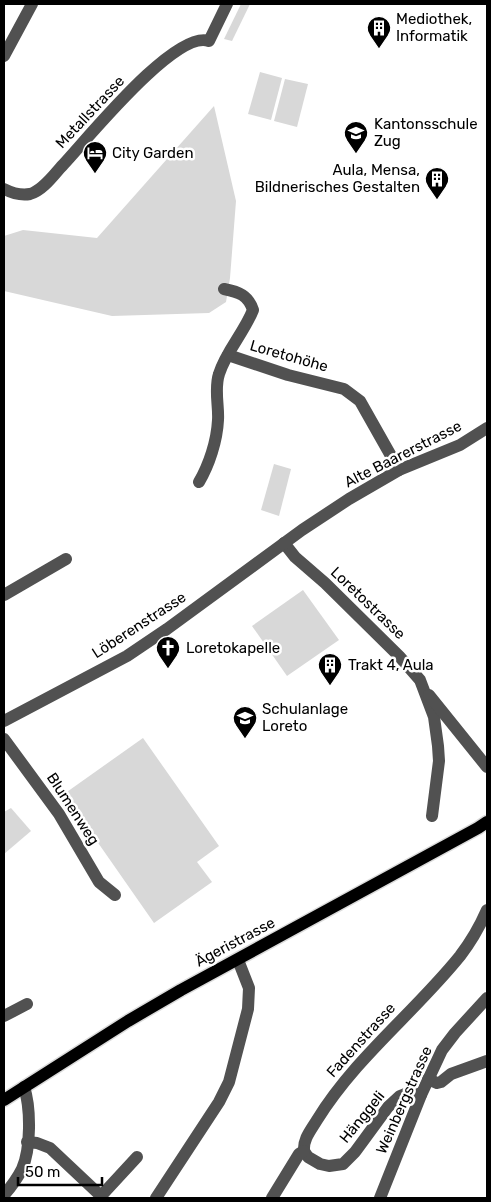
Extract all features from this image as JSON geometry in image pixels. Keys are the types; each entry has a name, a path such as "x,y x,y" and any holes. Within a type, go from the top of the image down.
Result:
{"main road":[{"name":"Ägeristrasse","path":"4,1100 128,1021 195,982 487,822"}],"street":[{"path":"4,56 32,4"},
{"name":"Metallstrasse","path":"4,189 18,195 31,194 42,187 122,98 175,50 197,39 209,41 227,4"},
{"path":"224,289 238,292 250,300 253,310 248,323 228,355"},
{"name":"Loretohöhe","path":"199,482 206,471 216,434 218,421 218,376 228,355 288,375 344,389 360,401 399,470"},
{"name":"Alte Baarerstrasse","path":"284,543 349,499 399,470 460,445 487,428"},
{"name":"Loretostrasse","path":"284,543 295,557 325,583 399,656 420,680 434,717 440,761 432,816"},
{"name":"Löberenstrasse","path":"4,721 127,656 284,543"},
{"path":"4,595 66,559"},
{"name":"Loretostrasse","path":"424,689 487,767"},
{"name":"Blumenweg","path":"4,739 59,814 99,882 115,895"},
{"name":"Fadenstrasse","path":"272,1198 299,1154 304,1151 304,1143 324,1109 351,1071 460,955 483,921 487,910"},
{"path":"156,1198 219,1102 229,1082 238,1053 248,1002 249,988 238,960"},
{"name":"Weinbergstrasse","path":"380,1198 428,1079 442,1050 454,1033 487,998"},
{"path":"4,1016 26,1004"},
{"path":"428,1079 437,1083 441,1082 451,1074 487,1061"},
{"path":"4,1195 15,1182 23,1168 27,1142 28,1099 24,1087"},
{"name":"Hänggeli","path":"304,1151 308,1157 320,1164 329,1166 343,1164 355,1152 388,1107 400,1096 410,1092 421,1096"},
{"path":"27,1142 50,1148 100,1197 136,1157"}],"shaded area":[{"path":"241,4 250,4 232,41 224,39"},
{"path":"260,72 282,78 271,120 248,114"},
{"path":"285,79 308,84 297,127 274,121"},
{"path":"214,106 236,201 230,278 226,302 209,313 112,316 4,291 4,236 23,230 97,238"},
{"path":"274,464 291,469 279,516 261,510"},
{"path":"303,590 339,640 287,676 252,626"},
{"path":"143,738 219,846 197,862 212,882 154,923 64,794"},
{"path":"11,808 31,831 4,854 4,812"}],"place":[{"name":"Mediothek, Informatik","path":"379,49"},
{"name":"Kantonsschule Zug","path":"356,154"},
{"name":"City Garden","path":"95,174"},
{"name":"Aula, Mensa, Bildnerisches Gestalten","path":"437,200"},
{"name":"Loretokapelle","path":"168,669"},
{"name":"Trakt 4, Aula","path":"330,686"},
{"name":"Schulanlage Loreto","path":"245,739"}]}
